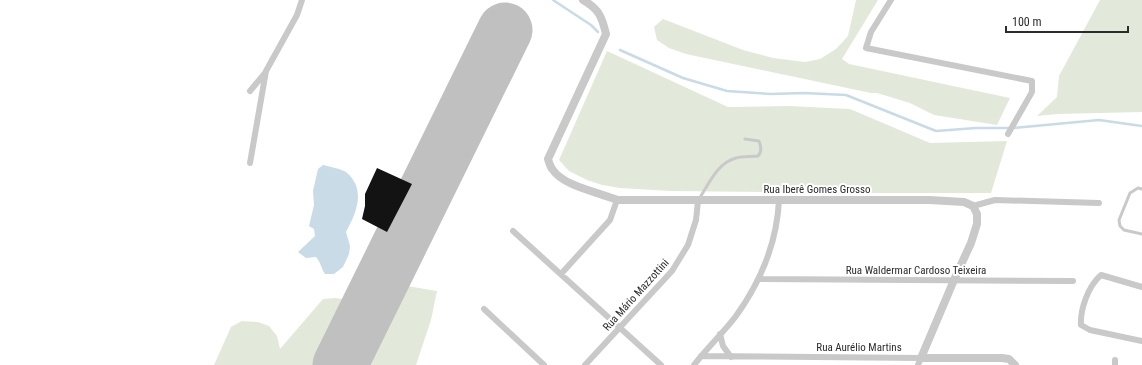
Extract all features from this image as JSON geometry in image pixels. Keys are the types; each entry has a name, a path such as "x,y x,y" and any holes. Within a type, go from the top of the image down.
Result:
{"street":[{"path":"250,91 266,71 297,15 302,0"},
{"name":"Rua Iberê Gomes Grosso","path":"583,0 592,5 603,18 606,34 548,158 553,171 567,181 591,192 617,200 929,200 964,202 973,206 995,200 1099,203"},
{"path":"891,0 871,32 866,48 1032,81 1032,92 1008,134"},
{"path":"250,163 266,71"},
{"path":"561,274 610,220 617,200"},
{"path":"694,365 735,317 759,279 772,248 780,200"},
{"name":"Rua Mário Mazzottini","path":"585,365 672,271 688,245 696,220 698,201"},
{"path":"919,362 971,243 977,224 977,214 973,206"},
{"path":"513,231 661,365"},
{"path":"1142,288 1101,276 1096,280 1090,289 1081,317 1081,325 1090,330 1142,341"},
{"name":"Rua Waldermar Cardoso Teixeira","path":"759,279 1073,281"},
{"path":"484,309 544,365"},
{"path":"720,334 723,346 731,358"},
{"name":"Rua Aurélio Martins","path":"701,356 919,362 1002,358 1009,359 1015,365"}],"lane":[{"name":"Rua Mário Mazzottini","path":"698,201 716,172 724,163 736,158 758,156 761,153 761,145 759,141 745,139"},
{"path":"1142,189 1138,188 1130,193 1119,220 1120,226 1124,230 1142,234"}],"green space":[{"path":"856,0 878,0 842,59 849,64 1010,98 997,125 934,115 910,103 877,93 871,93 686,54 669,48 657,40 654,27 663,19 743,50 773,58 805,62 820,59 836,49 848,36"},
{"path":"1100,0 1142,0 1142,112 1037,116 1057,97 1059,76"},
{"path":"607,51 728,107 789,106 850,109 930,143 1007,141 991,193 670,191 620,188 602,185 587,180 569,171 559,160"},
{"path":"394,285 437,291 431,320 416,365 343,365 361,326 368,315"},
{"path":"336,298 349,300 347,309 341,326 317,365 214,365 231,327 242,321 258,322 269,326 277,336 280,349 323,299"}],"water":[{"path":"323,165 346,172 355,184 358,197 353,219 346,232 350,246 349,254 343,267 334,274 325,274 316,257 306,258 298,252 315,236 314,229 309,226 314,205 313,191 318,169"}],"building":[{"path":"377,168 412,184 387,232 362,219 365,206 365,194"}],"waterway":[{"path":"553,0 591,25 598,32"},
{"path":"620,50 683,78 727,91 771,94 804,93 846,95 936,131 976,128 1013,128 1099,120 1142,126"}],"runway":[{"path":"340,365 505,30"}]}
